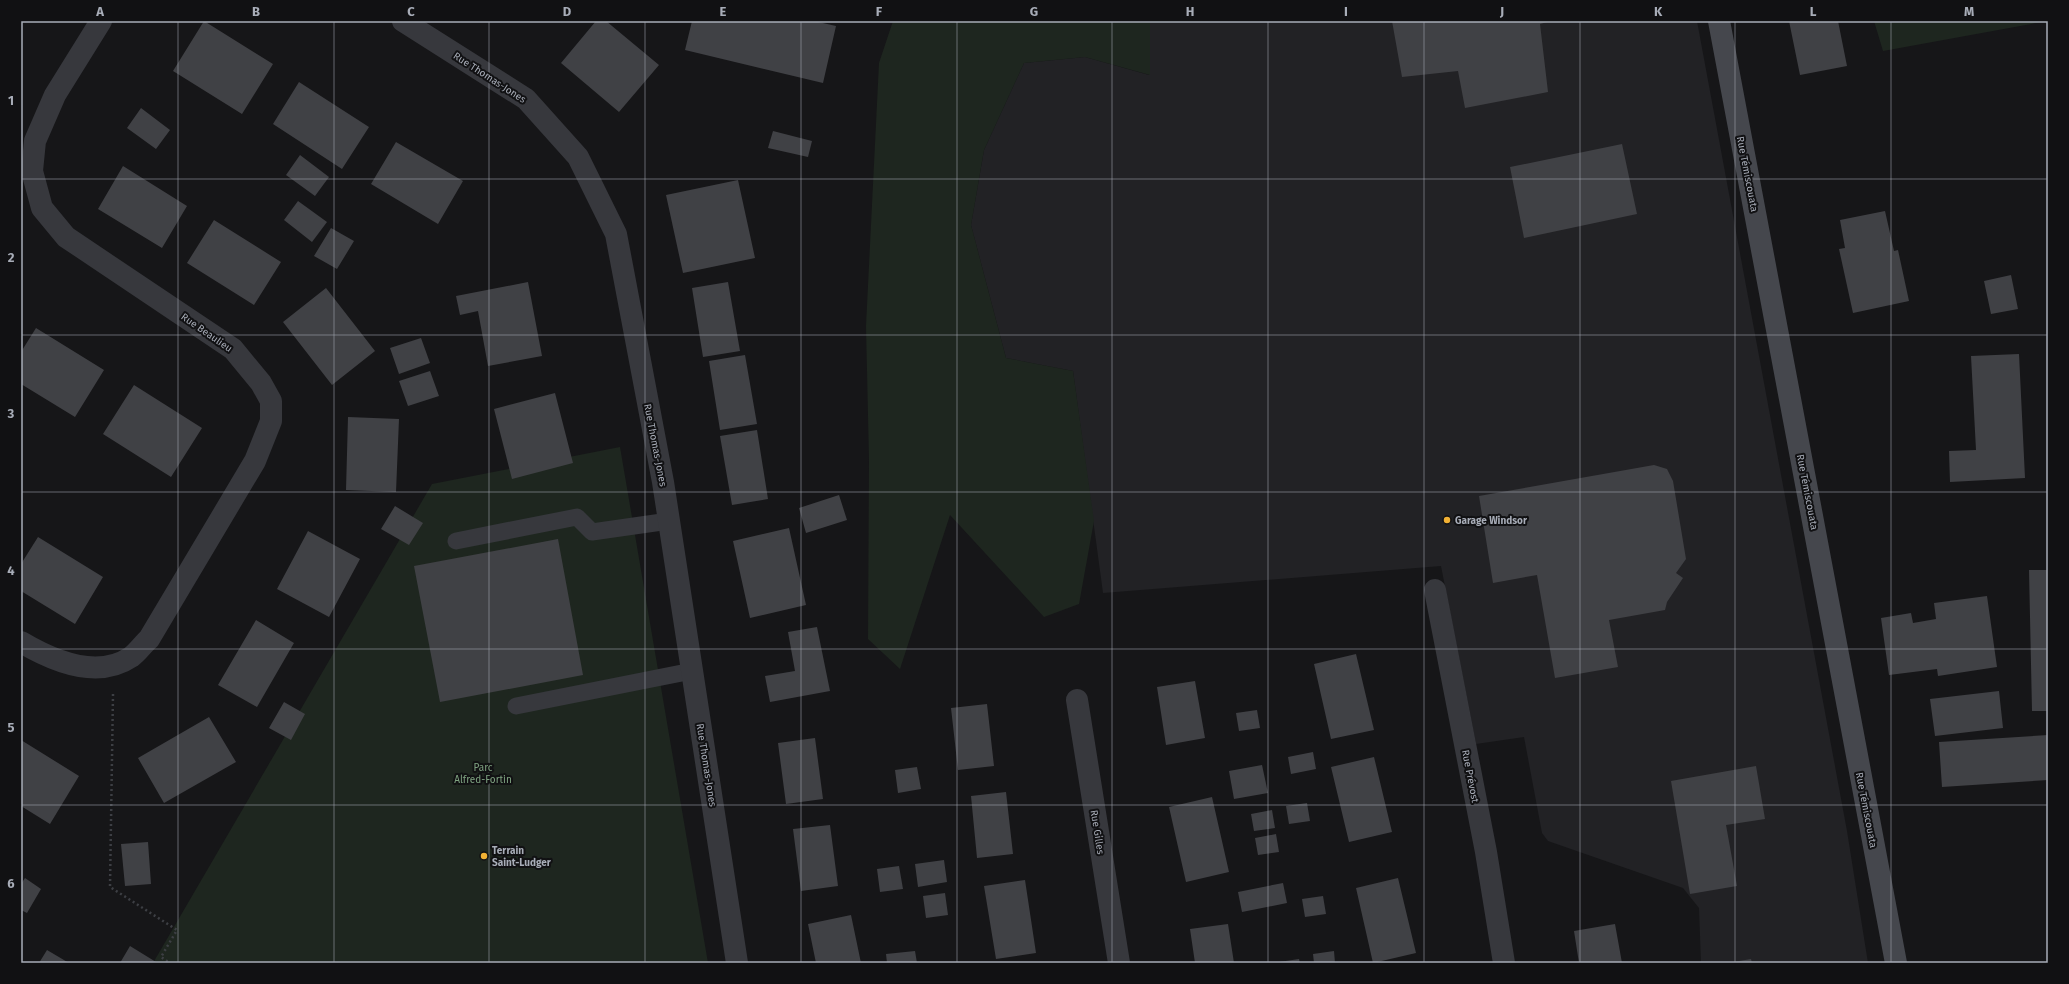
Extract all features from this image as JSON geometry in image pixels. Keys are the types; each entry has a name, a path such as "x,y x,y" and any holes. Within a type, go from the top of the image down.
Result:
{"main road":[{"name":"Rue Témiscouata","path":"1719,21 1896,963"}],"street":[{"name":"Rue Beaulieu","path":"21,642 39,652 80,668 113,666 132,656 148,638 255,461 271,421 271,401 261,383 233,349 66,237 42,208 32,171 34,140 55,95 101,21"},
{"name":"Rue Thomas-Jones","path":"403,21 526,99 578,157 616,234 669,521 738,963"},
{"name":"Rue Prévost","path":"1435,590 1486,852 1504,963"},
{"name":"Rue Gilles","path":"1077,700 1119,963"}],"lane":[{"path":"456,541 577,517 592,532 669,521"},
{"path":"516,706 692,671"}],"path":[{"path":"113,666 110,887 177,930 160,957 170,963"}],"shaded area":[{"path":"1150,21 1697,21 1847,831 1868,963 1701,963 1699,908 1683,888 1548,841 1542,833 1524,737 1476,744 1441,566 1103,593 1073,371 1006,358 971,225 984,150 1024,63 1085,57 1149,75"}],"green space":[{"path":"893,21 1150,21 1150,75 1085,57 1024,63 984,150 971,225 1006,358 1073,371 1094,521 1079,604 1044,617 950,515 900,669 868,639 869,460 866,326 879,63"},
{"path":"1874,21 2047,21 1883,51"},
{"name":"Parc Alfred-Fortin","path":"620,447 708,963 153,963 432,484"}],"building":[{"path":"204,21 273,64 242,114 173,71"},
{"path":"596,21 606,21 659,65 619,112 561,63"},
{"path":"692,21 814,21 836,26 823,83 685,50"},
{"path":"1392,21 1551,21 1540,24 1548,92 1465,108 1458,71 1402,77"},
{"path":"1789,21 1838,21 1847,66 1800,75"},
{"path":"299,82 369,127 342,169 273,124"},
{"path":"141,108 170,130 156,149 127,128"},
{"path":"773,131 812,141 808,157 768,148"},
{"path":"396,142 463,181 438,224 371,184"},
{"path":"1622,144 1637,214 1524,238 1510,167"},
{"path":"300,155 329,177 315,196 286,175"},
{"path":"123,166 187,206 162,248 98,209"},
{"path":"738,180 755,258 683,273 666,195"},
{"path":"298,201 327,222 312,242 284,220"},
{"path":"1885,211 1894,251 1898,250 1909,301 1853,313 1839,249 1845,248 1840,220"},
{"path":"214,220 281,262 254,305 187,263"},
{"path":"331,228 354,241 337,269 314,256"},
{"path":"2011,275 2018,309 1991,314 1984,281"},
{"path":"528,282 542,356 488,366 478,311 460,315 456,296"},
{"path":"728,282 740,351 703,357 692,288"},
{"path":"326,288 375,351 332,385 283,322"},
{"path":"36,328 104,370 75,417 21,384 21,352"},
{"path":"421,338 430,363 399,374 390,348"},
{"path":"2019,354 2025,478 1950,482 1949,451 1976,450 1971,356"},
{"path":"745,355 757,424 720,430 709,361"},
{"path":"430,371 439,396 408,406 399,381"},
{"path":"134,385 202,428 171,477 103,434"},
{"path":"555,393 573,463 512,479 494,409"},
{"path":"348,417 399,419 396,492 346,490"},
{"path":"757,430 768,499 732,505 720,436"},
{"path":"1654,465 1667,469 1673,481 1686,559 1676,573 1683,578 1667,602 1665,610 1609,620 1618,667 1555,678 1537,575 1493,583 1479,496"},
{"path":"839,495 847,520 806,533 799,508"},
{"path":"395,506 423,523 409,545 381,529"},
{"path":"789,528 806,605 750,618 733,541"},
{"path":"308,531 360,559 329,617 277,589"},
{"path":"38,537 103,577 75,624 21,591 21,564"},
{"path":"558,539 583,675 440,702 414,566"},
{"path":"2029,570 2048,570 2048,711 2032,711"},
{"path":"1987,596 1997,667 1938,676 1937,669 1889,675 1881,618 1911,613 1913,623 1936,619 1934,603"},
{"path":"256,620 294,643 257,707 218,685"},
{"path":"817,627 830,691 770,702 765,676 795,671 788,632"},
{"path":"1356,654 1374,730 1331,739 1314,664"},
{"path":"1195,681 1205,738 1166,745 1157,687"},
{"path":"1999,691 2003,728 1935,736 1930,699"},
{"path":"284,702 305,714 291,740 269,728"},
{"path":"987,704 994,766 958,770 951,708"},
{"path":"1257,710 1260,728 1239,731 1236,713"},
{"path":"209,717 236,762 164,803 138,758"},
{"path":"2048,735 2048,780 1942,787 1939,742"},
{"path":"815,738 823,799 786,804 778,743"},
{"path":"21,740 79,776 50,824 21,806"},
{"path":"1313,752 1316,769 1291,774 1288,757"},
{"path":"1374,757 1392,832 1349,842 1331,767"},
{"path":"1262,765 1268,793 1234,799 1229,771"},
{"path":"1756,766 1765,819 1726,825 1737,886 1690,894 1671,781"},
{"path":"917,767 921,789 898,793 895,770"},
{"path":"1006,792 1013,854 977,858 971,796"},
{"path":"1212,797 1229,872 1186,882 1169,807"},
{"path":"1307,803 1310,821 1289,824 1286,806"},
{"path":"1272,810 1275,828 1254,831 1251,814"},
{"path":"830,825 838,886 801,891 793,829"},
{"path":"1276,834 1279,852 1258,855 1255,838"},
{"path":"148,842 151,884 125,886 121,844"},
{"path":"944,860 947,882 918,887 915,864"},
{"path":"899,866 903,889 880,892 877,869"},
{"path":"25,878 41,889 27,913 21,910 21,884"},
{"path":"1398,878 1416,953 1373,963 1356,888"},
{"path":"1025,880 1036,953 996,959 984,886"},
{"path":"1283,883 1287,903 1242,912 1238,892"},
{"path":"945,893 948,915 926,918 923,896"},
{"path":"1323,896 1326,914 1305,917 1302,899"},
{"path":"851,915 861,963 816,963 808,924"},
{"path":"1228,924 1234,963 1195,963 1190,929"},
{"path":"1615,924 1622,963 1579,963 1574,931"},
{"path":"130,946 156,962 120,963"},
{"path":"47,950 69,963 39,963"},
{"path":"915,951 917,963 887,963 886,954"},
{"path":"1334,951 1335,963 1314,963 1313,954"},
{"path":"1299,959 1300,963 1279,963 1279,962"},
{"path":"1751,959 1752,963 1733,963 1733,962"}],"place":[{"name":"Garage Windsor","path":"1447,520"},
{"name":"Terrain Saint-Ludger","path":"484,856"}]}
